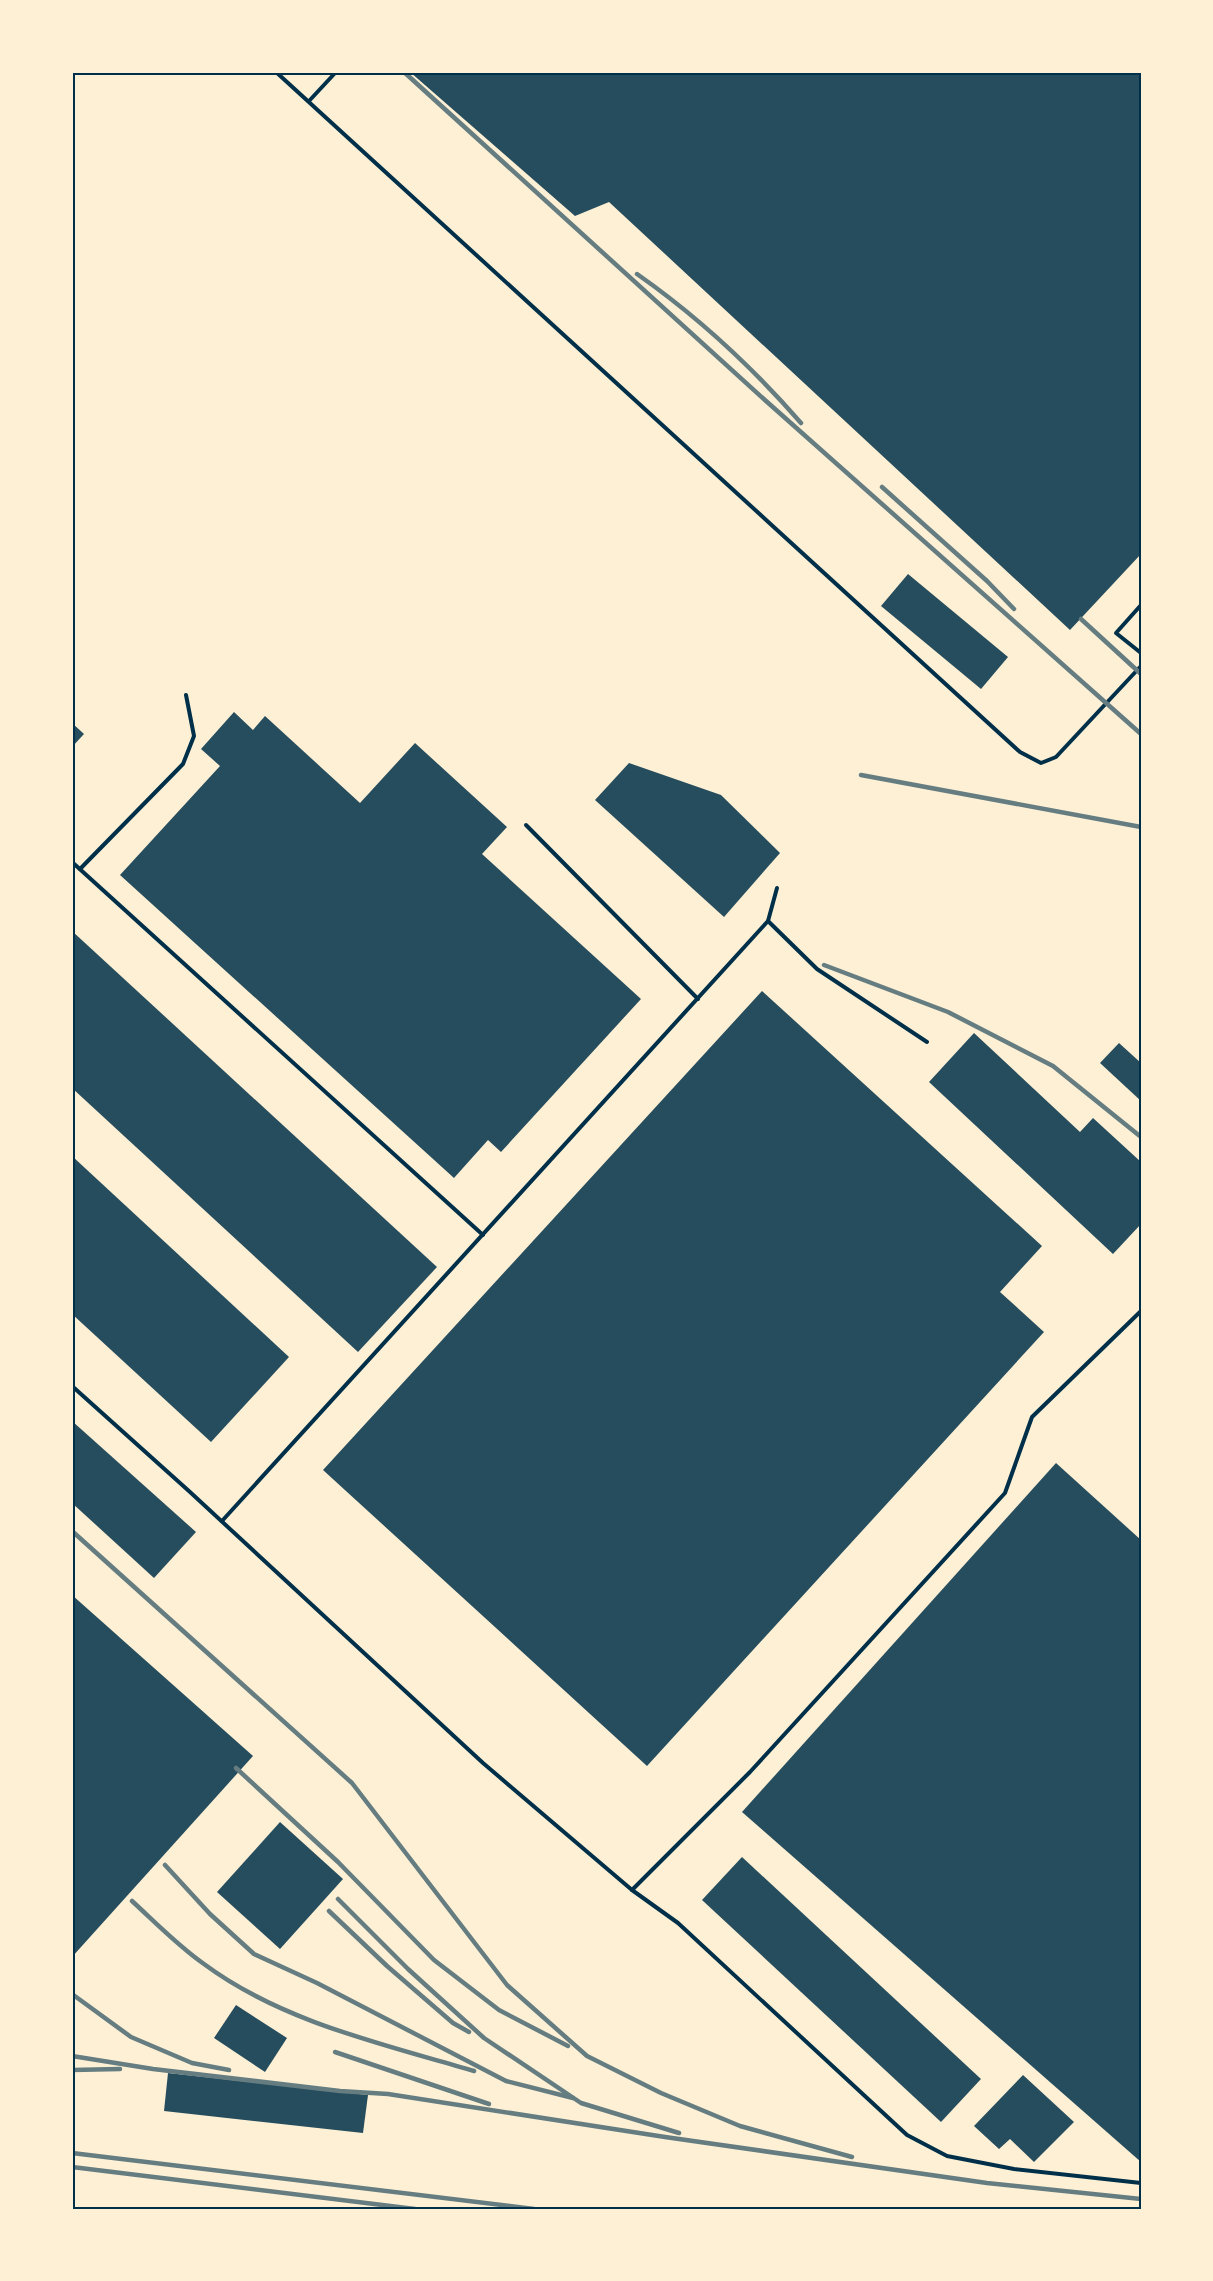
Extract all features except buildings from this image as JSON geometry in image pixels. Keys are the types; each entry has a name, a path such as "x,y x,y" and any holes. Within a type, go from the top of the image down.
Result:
{"lane":[{"path":"276,72 1020,752 1041,763 1056,757 1141,666"},
{"path":"309,101 336,72"},
{"path":"1141,606 1116,633 1141,653"},
{"path":"80,869 183,765 194,736 186,695"},
{"path":"526,825 698,999"},
{"path":"72,862 483,1235"},
{"path":"222,1521 768,921 777,888"},
{"path":"768,921 817,969 927,1042"},
{"path":"632,1890 750,1772 1005,1493 1032,1417 1141,1311"},
{"path":"72,1386 222,1521 483,1763 632,1890 678,1923 907,2135 947,2156 1014,2169 1141,2183"}],"railway":[{"path":"404,72 766,401 1141,734"},
{"path":"637,274 681,307 724,344 764,382 801,423"},
{"path":"882,487 987,581 1014,609"},
{"path":"1081,619 1141,674"},
{"path":"861,775 1141,827"},
{"path":"824,965 948,1012 1053,1066 1141,1137"},
{"path":"72,1531 352,1783 507,1985 587,2056 661,2093 740,2126 852,2157"},
{"path":"236,1768 338,1862 434,1960 499,2010 568,2046"},
{"path":"165,1865 210,1914 254,1954 317,1983 506,2081 573,2098"},
{"path":"338,1899 408,1969 484,2038 581,2103 679,2133"},
{"path":"132,1901 194,1957 234,1984 266,2001 369,2041 474,2071"},
{"path":"329,1911 387,1966 453,2023 469,2032"},
{"path":"72,1994 131,2037 192,2063 229,2070"},
{"path":"335,2052 489,2104"},
{"path":"72,2056 153,2069 340,2091 388,2094 665,2137 987,2183 1141,2199"},
{"path":"72,2070 120,2069"},
{"path":"72,2153 534,2209"},
{"path":"72,2167 415,2209"}]}
